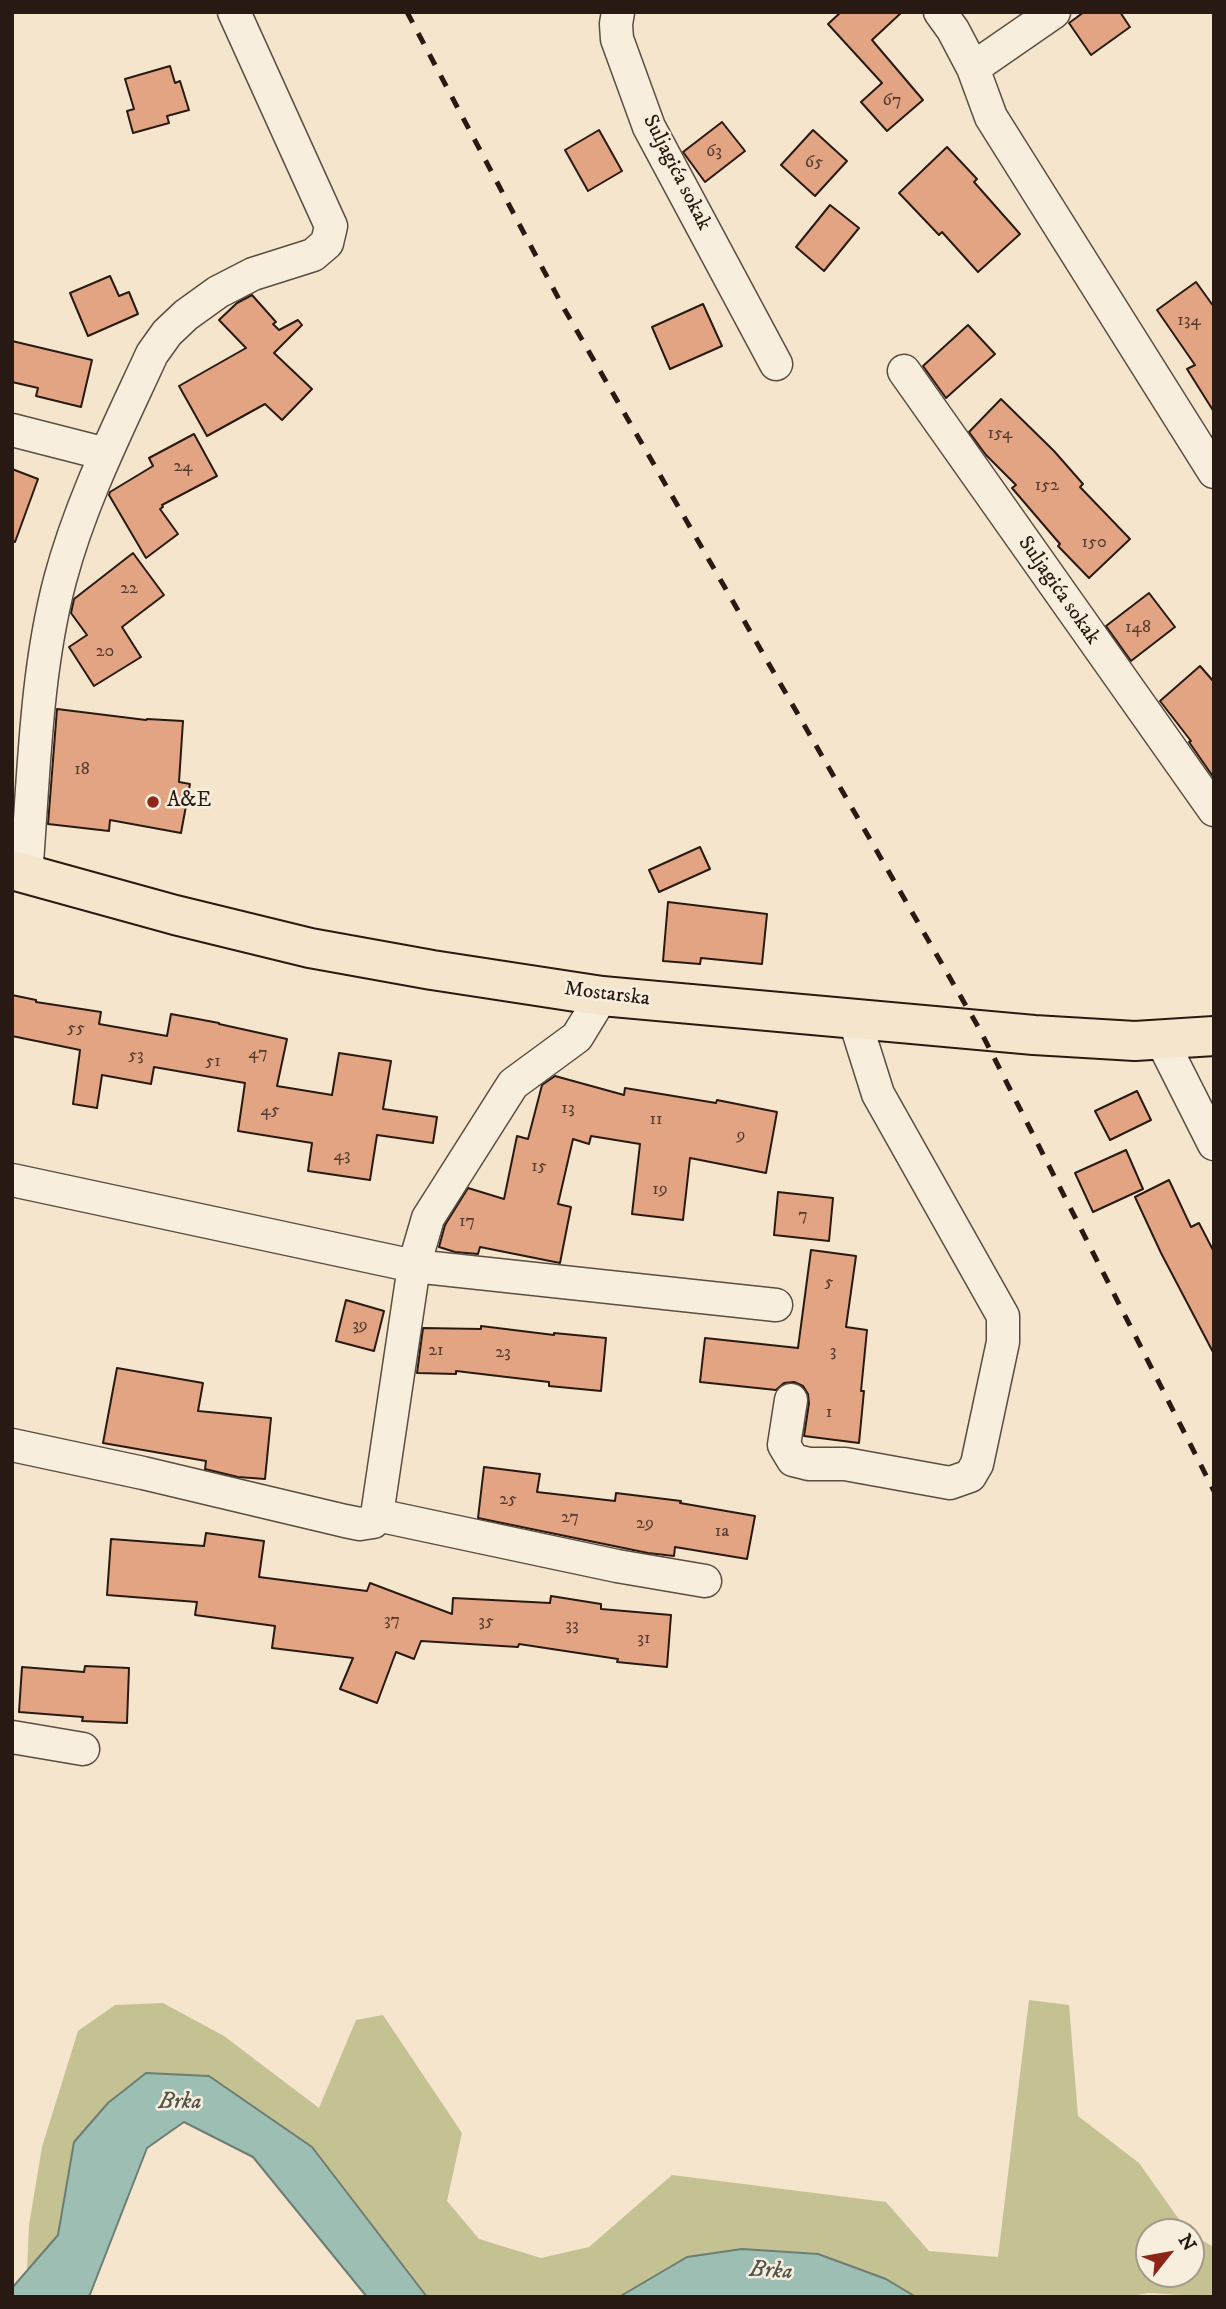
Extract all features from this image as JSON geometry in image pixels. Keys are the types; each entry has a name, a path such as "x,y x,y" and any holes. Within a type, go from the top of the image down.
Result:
{"main road":[{"name":"Mostarska","path":"19,873 310,948 602,996 1034,1035 1135,1041 1214,1036"}],"street":[{"path":"19,873 47,648 60,581 84,505 152,354 167,333 186,314 218,292 253,274 313,255 327,243 331,226 234,12"},
{"name":"Suljagića sokak","path":"618,12 617,39 649,127 776,364"},
{"path":"940,12 973,68 991,117 1214,472"},
{"path":"973,68 1054,12"},
{"name":"Suljagića sokak","path":"904,371 1214,810"},
{"path":"12,430 106,454"},
{"path":"12,1445 345,1521 360,1524 373,1522 377,1514 414,1266 428,1218 513,1084 578,1037 602,996"},
{"path":"791,1400 784,1445 793,1460 809,1464 845,1464 950,1483 970,1476 977,1464 1003,1342 1003,1316 878,1094 854,1018"},
{"path":"1161,1039 1214,1144"},
{"path":"12,1180 414,1266 776,1305"},
{"path":"377,1514 617,1566 705,1581"},
{"path":"12,1737 83,1749"}],"shaded area":[{"path":"1029,2000 1069,2005 1078,2116 1139,2163 1178,2218 1135,2218 1135,2288 1205,2288 1205,2242 1214,2247 1214,2297 1149,2293 1124,2297 916,2297 886,2279 687,2257 619,2297 427,2297 312,2147 209,2076 74,2142 58,2235 27,2271 29,2225 42,2147 78,2031 115,2005 163,2003 224,2036 319,2108 356,2020 383,2015 462,2133 447,2201 479,2239 541,2258 589,2247 672,2175 886,2202 929,2251 998,2257"}],"water":[{"name":"Brka","path":"146,2073 209,2076 312,2147 427,2297 367,2297 253,2157 184,2122 147,2148 89,2297 12,2297 12,2288 58,2235 74,2142 108,2103"},
{"name":"Brka","path":"742,2249 818,2254 886,2279 916,2297 619,2297 687,2257"}],"building":[{"path":"841,12 902,12 872,40 923,100 887,131 861,102 882,83 828,24"},
{"path":"1084,12 1120,12 1130,27 1091,55 1069,23"},
{"path":"170,66 175,83 180,81 189,110 167,116 169,123 133,133 127,111 134,109 125,79"},
{"path":"722,122 745,151 705,182 683,152"},
{"path":"599,130 622,171 588,191 565,150"},
{"path":"813,130 847,161 815,196 781,165"},
{"path":"947,147 977,179 974,182 1020,234 978,272 942,232 939,235 899,193"},
{"path":"830,205 859,228 824,271 796,247"},
{"path":"110,276 119,296 129,292 138,314 88,336 70,293"},
{"path":"1196,282 1214,307 1214,412 1187,369 1195,365 1157,310"},
{"path":"252,295 276,322 273,324 279,330 298,320 302,325 274,353 312,389 282,420 265,404 207,436 179,386 246,348 219,320 237,303"},
{"path":"703,304 722,346 670,369 652,327"},
{"path":"968,325 995,354 946,398 923,366"},
{"path":"12,341 92,360 81,407 36,396 38,388 12,382"},
{"path":"1001,399 1054,451 1083,484 1080,487 1130,539 1089,578 1058,546 1060,544 1012,488 1016,485 986,455 969,432"},
{"path":"194,434 217,476 162,505 160,509 178,534 146,558 109,495 110,492 153,466 149,458"},
{"path":"12,469 38,479 15,542 12,541"},
{"path":"133,553 164,595 122,627 141,657 94,686 69,647 87,635 71,613 74,599"},
{"path":"1149,593 1175,627 1131,661 1106,626"},
{"path":"1200,666 1214,682 1214,778 1189,742 1191,741 1160,701"},
{"path":"57,709 146,720 183,721 179,782 190,784 181,833 110,820 109,831 48,824"},
{"path":"700,847 710,869 659,892 649,870"},
{"path":"668,902 767,914 762,964 701,958 700,964 663,961"},
{"path":"12,995 36,1002 101,1012 99,1024 167,1036 171,1014 287,1039 277,1086 332,1095 339,1053 391,1061 383,1109 437,1117 433,1143 377,1135 370,1180 308,1171 312,1143 238,1131 245,1083 154,1067 151,1084 102,1075 97,1108 73,1104 80,1050 12,1036"},
{"path":"555,1076 624,1095 625,1088 716,1103 717,1100 777,1112 766,1173 690,1158 683,1220 632,1214 640,1144 591,1136 589,1144 573,1139 558,1204 571,1207 560,1263 480,1247 478,1254 439,1247 445,1225 468,1188 504,1199 517,1136 528,1139 542,1085"},
{"path":"1137,1091 1151,1120 1110,1140 1095,1111"},
{"path":"1126,1150 1143,1189 1093,1212 1075,1173"},
{"path":"1169,1180 1191,1227 1199,1223 1214,1252 1214,1354 1135,1197"},
{"path":"778,1192 833,1198 829,1241 774,1235"},
{"path":"811,1250 856,1256 846,1327 867,1330 859,1443 804,1436 808,1394 803,1386 794,1382 784,1383 776,1390 700,1382 705,1338 798,1348"},
{"path":"346,1300 384,1311 374,1351 336,1341"},
{"path":"481,1326 606,1338 601,1391 549,1386 549,1382 456,1371 456,1374 417,1373 423,1328 481,1329"},
{"path":"117,1368 203,1383 198,1411 271,1418 265,1479 238,1477 205,1469 206,1461 103,1443"},
{"path":"484,1467 540,1474 537,1492 615,1501 616,1493 681,1501 680,1503 755,1516 747,1559 675,1547 674,1556 648,1553 478,1518"},
{"path":"206,1533 264,1541 259,1577 367,1591 370,1583 452,1614 453,1598 550,1603 551,1596 601,1604 601,1609 671,1615 667,1667 617,1662 618,1659 519,1644 518,1647 421,1641 414,1659 396,1652 377,1703 340,1689 353,1658 272,1648 275,1626 195,1615 197,1602 107,1595 111,1539 204,1546"},
{"path":"85,1666 129,1668 127,1723 82,1721 83,1717 19,1712 22,1667 84,1672"}],"railway":[{"path":"407,12 562,305 980,1030 1214,1491"}],"place":[{"name":"A&E","path":"153,802"}]}
